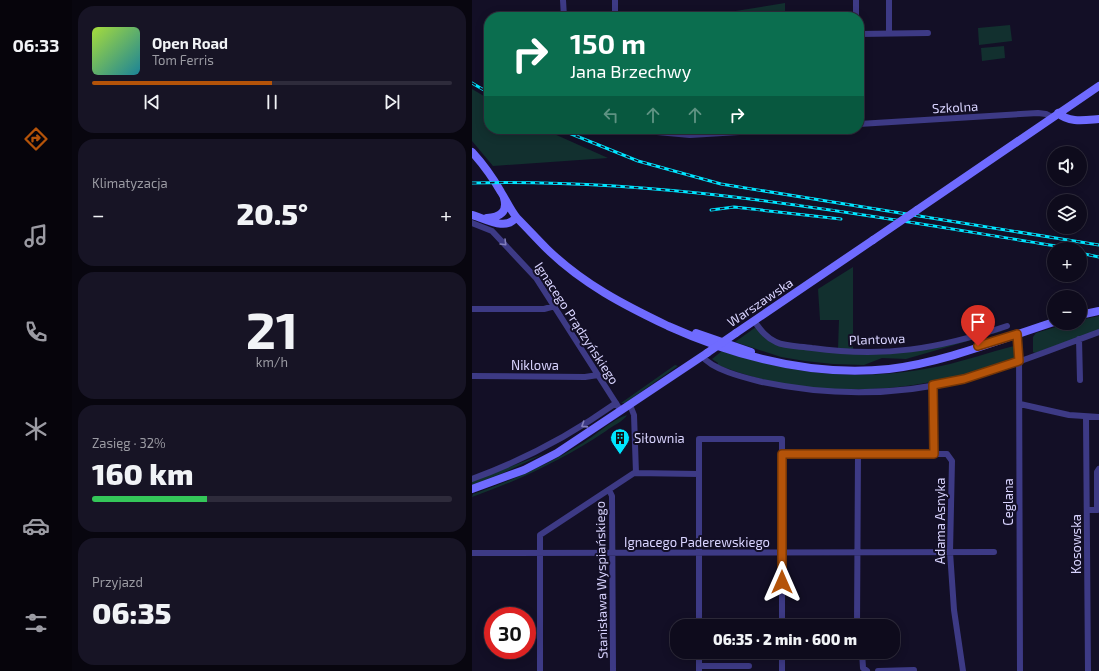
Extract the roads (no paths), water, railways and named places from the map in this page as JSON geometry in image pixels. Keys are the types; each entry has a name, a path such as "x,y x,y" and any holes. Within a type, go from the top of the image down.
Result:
{"main road":[{"name":"Warszawska","path":"472,489 509,476 542,461 621,411 1099,86"},
{"path":"1055,115 1073,120 1099,119"},
{"path":"472,152 489,173 515,215 556,258 590,285 628,308 716,346 754,358 801,367 835,370 892,368 934,360 1047,324"},
{"path":"497,217 504,211 506,204 504,197"},
{"path":"472,215 503,224 511,223 515,215"},
{"path":"484,218 515,215"},
{"path":"1087,314 1099,311"}],"street":[{"path":"563,0 564,12"},
{"path":"615,0 615,12"},
{"path":"856,0 856,12"},
{"path":"889,0 889,33"},
{"path":"864,34 889,33 907,35 928,33"},
{"name":"Szkolna","path":"864,124 1038,113 1055,115"},
{"path":"679,134 706,134"},
{"name":"Ignacego Prądzyńskiego","path":"472,223 489,229 514,253 536,278 621,411"},
{"path":"472,309 544,309 555,306"},
{"name":"Plantowa","path":"754,321 764,334 776,343 832,351 870,353 935,347 1007,326"},
{"path":"705,354 706,363 752,380 820,392 885,391 933,385 964,379 1099,332"},
{"name":"Ceglana","path":"1017,334 1020,404 1020,671"},
{"path":"1079,339 1080,380"},
{"name":"Niklowa","path":"472,376 585,377 598,374"},
{"path":"782,454 934,454 933,385"},
{"path":"472,479 512,464 544,448 581,427 616,403"},
{"path":"1020,404 1056,413 1086,417 1099,417"},
{"path":"630,405 634,415 636,473"},
{"name":"Kosowska","path":"1086,417 1088,671"},
{"path":"699,619 699,439 782,439 782,619"},
{"path":"857,619 858,454"},
{"name":"Adama Asnyka","path":"934,454 947,454 952,461 950,552 954,610 962,671"},
{"path":"1087,510 1098,511 1097,472 1099,469"},
{"path":"540,671 540,535 636,473 699,474"},
{"name":"Stanisława Wyspiańskiego","path":"609,490 612,496 613,671"},
{"name":"Ignacego Paderewskiego","path":"472,553 994,552"},
{"path":"782,659 782,671"},
{"path":"862,659 863,668 867,671"},
{"path":"699,669 749,666"},
{"path":"878,671 914,670"}],"railway":[{"path":"472,83 484,90"},
{"path":"571,134 638,161 721,184 1099,245"},
{"path":"472,183 548,183 700,193 775,202 1047,245"},
{"path":"711,210 734,207 841,219"},
{"path":"1087,254 1099,257"}],"place":[{"name":"Siłownia","path":"620,455"}]}
